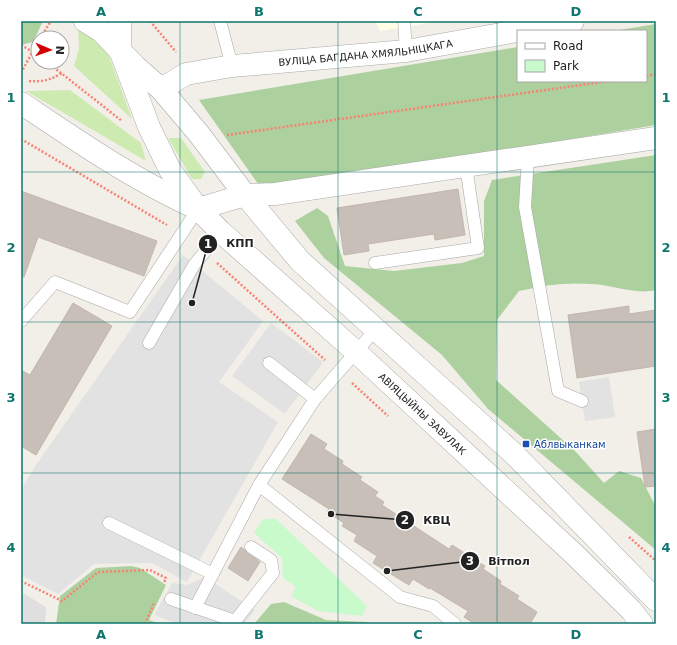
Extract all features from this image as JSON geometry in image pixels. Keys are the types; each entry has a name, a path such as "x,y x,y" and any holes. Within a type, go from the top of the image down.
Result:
{"street":[{"path":"85,21 101,31 136,67 161,89 199,134 245,195 300,261 514,454 656,600"},
{"path":"120,21 120,50 150,126 170,170 198,209"},
{"name":"ВУЛІЦА БАГДАНА ХМЯЛЬНІЦКАГА","path":"523,30 573,21"},
{"name":"ВУЛІЦА БАГДАНА ХМЯЛЬНІЦКАГА","path":"161,89 186,74 232,66 406,51 517,31"},
{"path":"21,103 104,159 160,191 198,209 245,195 275,194 656,138"},
{"name":"АВІЯЦЫЙНЫ ЗАВУЛАК","path":"198,209 221,232 355,351 575,555 631,610 642,624"}],"lane":[{"path":"220,21 232,66"},
{"path":"404,21 406,51"},
{"path":"528,156 525,207 558,391 582,401"},
{"path":"375,264 478,248 466,166"},
{"path":"21,321 55,282 130,312 198,209"},
{"path":"149,343 194,265 221,232"},
{"path":"195,608 260,485 315,399 355,351 376,329"},
{"path":"269,363 315,399"},
{"path":"260,485 400,597 433,606 455,624"},
{"path":"109,523 213,574"},
{"path":"171,600 235,621 273,573 271,560 251,547"}],"path":[{"path":"45,30 51,21"},
{"path":"150,21 176,52"},
{"path":"21,45 30,50"},
{"path":"21,73 30,56"},
{"path":"58,70 127,125"},
{"path":"26,80 39,82 53,79 62,73"},
{"path":"226,135 602,82"},
{"path":"21,581 62,601 98,572 150,570 166,578 163,585"},
{"path":"144,624 156,598"}],"shaded area":[{"path":"375,21 440,21 380,31"},
{"path":"183,255 263,321 219,382 278,422 187,582 152,563 94,564 58,594 21,575 21,490 36,465"},
{"path":"271,323 323,362 285,414 232,376"},
{"path":"609,377 615,417 585,421 579,382"},
{"path":"205,577 255,610 244,624 178,624 154,615 172,583 187,585"},
{"path":"21,592 46,607 45,624 21,624"}],"green space":[{"path":"21,21 43,21 39,30 30,30 30,43 21,45"},
{"path":"656,24 656,125 263,191 199,100 517,47 517,82 647,82 647,30 619,30"},
{"path":"78,27 95,36 108,53 132,119 74,66 79,48"},
{"path":"70,90 141,143 146,161 26,91"},
{"path":"168,138 181,138 205,172 201,179 192,179"},
{"path":"656,155 656,290 632,291 600,285 573,283 519,291 497,320 496,380 575,451 604,483 619,471 641,478 656,507 656,550 488,409 442,355 324,258 295,221 317,208 328,216 345,266 394,271 462,263 484,256 484,201 492,180"},
{"path":"263,519 276,519 367,606 362,616 318,611 291,596 296,587 283,578 282,558 254,533"},
{"path":"131,566 140,568 166,585 149,620 161,624 56,624 60,596 96,568"},
{"path":"284,602 326,620 367,622 369,624 254,624 271,604"}],"building":[{"path":"458,189 465,235 435,240 434,234 368,244 369,251 344,255 337,208"},
{"path":"21,191 157,241 144,276 38,237 24,277 21,277"},
{"path":"73,303 112,326 36,455 21,446 21,370 30,375"},
{"path":"629,306 629,314 656,310 656,366 577,378 568,315"},
{"path":"656,429 656,486 645,487 637,432"},
{"path":"311,434 327,444 324,449 343,461 342,464 362,477 360,480 378,492 375,496 384,502 382,505 449,549 452,545 485,566 483,569 501,581 500,584 519,596 517,599 537,612 530,624 475,624 464,617 468,611 430,588 429,589 413,579 409,585 373,563 377,556 354,541 357,535 342,526 344,523 327,512 329,509 282,479"},
{"path":"241,547 260,562 248,581 228,568"}],"place":[{"name":"КПП","path":"192,303"},
{"name":"Аблвыканкам","path":"526,444"},
{"name":"КВЦ","path":"331,514"},
{"name":"Вітпол","path":"387,571"}]}
